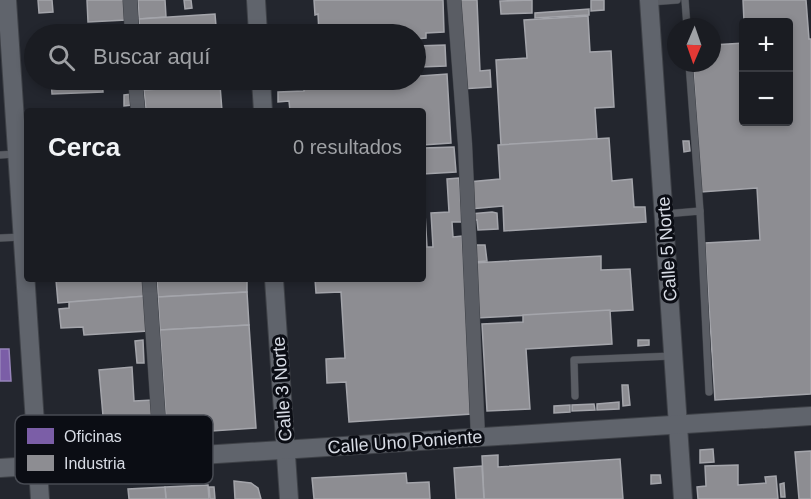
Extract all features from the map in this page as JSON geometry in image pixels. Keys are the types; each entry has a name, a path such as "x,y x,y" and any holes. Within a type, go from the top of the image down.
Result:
{"street":[{"path":"7,0 9,155 22,237 24,266"},
{"path":"130,0 131,24"},
{"path":"256,0 257,24"},
{"path":"454,0 465,144 478,437"},
{"name":"Calle 5 Norte","path":"649,1 683,499"},
{"path":"136,90 138,108"},
{"path":"262,90 263,108"},
{"path":"25,282 34,415"},
{"path":"149,282 158,415"},
{"name":"Calle 3 Norte","path":"274,282 289,499"},
{"name":"Calle Uno Poniente","path":"213,455 811,416"},
{"name":"Calle Uno Poniente","path":"0,468 15,467"},
{"path":"39,484 40,499"}],"lane":[{"path":"649,1 677,0"},
{"path":"685,0 686,18"},
{"path":"690,72 700,211 709,392"},
{"path":"664,214 700,211"},
{"path":"0,238 22,237"},
{"path":"575,396 574,360 674,356"}],"building: Oficinas":[{"path":"0,349 9,349 11,381 0,381"}],"building: Industria":[{"path":"38,0 52,0 53,12 39,13"},
{"path":"87,0 124,0 126,20 88,22"},
{"path":"138,0 165,0 166,17 139,19"},
{"path":"184,0 191,0 192,8 185,9"},
{"path":"314,0 443,0 444,32 426,33 426,24 318,24 318,14 315,15"},
{"path":"459,0 477,0 480,71 490,70 491,87 461,89"},
{"path":"532,0 532,13 501,14 500,1"},
{"path":"591,0 604,0 604,10 591,11"},
{"path":"743,0 806,0 809,39 811,39 811,394 715,400 705,243 760,240 757,188 701,192 694,72 721,72 721,44 739,43 739,126 793,126 793,18 744,18"},
{"path":"589,9 589,15 535,18 535,13"},
{"path":"215,14 216,24 139,24 139,19"},
{"path":"588,16 590,52 611,51 614,107 595,108 597,139 501,145 496,60 527,58 524,20"},
{"path":"445,45 446,66 426,67 426,46"},
{"path":"447,74 451,143 426,145 426,108 290,108 289,101 278,102 278,92 426,90 426,76"},
{"path":"52,90 103,90 103,92 52,94"},
{"path":"144,90 220,90 222,108 146,108"},
{"path":"132,94 132,105 124,106 124,95"},
{"path":"609,138 612,181 632,179 634,207 645,207 646,222 504,231 503,206 470,209 468,182 500,179 498,145"},
{"path":"683,141 689,141 690,151 684,152"},
{"path":"454,147 456,172 426,174 426,148"},
{"path":"459,178 462,222 452,222 453,237 462,236 472,414 349,422 346,382 327,383 326,359 345,358 341,292 316,293 315,282 426,282 426,230 427,247 433,247 431,213 449,212 447,179"},
{"path":"497,213 498,229 478,230 477,220 471,220 470,214"},
{"path":"472,245 485,245 487,261 474,262"},
{"path":"601,256 601,270 630,269 633,310 476,318 473,263"},
{"path":"56,282 144,282 146,296 58,303"},
{"path":"157,282 247,282 247,292 158,297"},
{"path":"247,292 249,325 160,330 158,297"},
{"path":"146,296 148,331 84,335 83,327 61,328 59,309 69,308 69,302"},
{"path":"610,310 612,344 526,349 530,409 487,411 482,324 523,322 523,315"},
{"path":"249,325 256,428 213,431 213,415 166,415 160,330"},
{"path":"143,340 144,363 137,363 135,341"},
{"path":"638,340 649,340 649,345 638,346"},
{"path":"132,367 134,401 153,400 154,415 103,415 99,370"},
{"path":"622,385 628,385 630,405 623,406"},
{"path":"619,402 619,409 597,410 597,404"},
{"path":"594,404 595,410 572,411 572,405"},
{"path":"570,405 570,412 554,413 554,406"},
{"path":"713,449 714,462 700,463 700,450"},
{"path":"811,451 811,499 799,499 795,452"},
{"path":"498,455 498,467 620,459 623,499 484,499 482,456"},
{"path":"738,465 738,485 766,483 765,477 776,476 778,499 698,499 697,487 706,486 705,466"},
{"path":"482,466 484,499 456,499 454,468"},
{"path":"406,473 407,483 429,482 430,499 314,499 312,478"},
{"path":"651,475 660,475 661,483 651,484"},
{"path":"234,481 251,483 258,488 261,499 235,499"},
{"path":"784,483 785,497 781,497 780,484"},
{"path":"208,485 209,499 166,499 165,487"},
{"path":"165,487 166,499 129,499 128,489"},
{"path":"209,487 214,487 215,499 210,499"}]}
